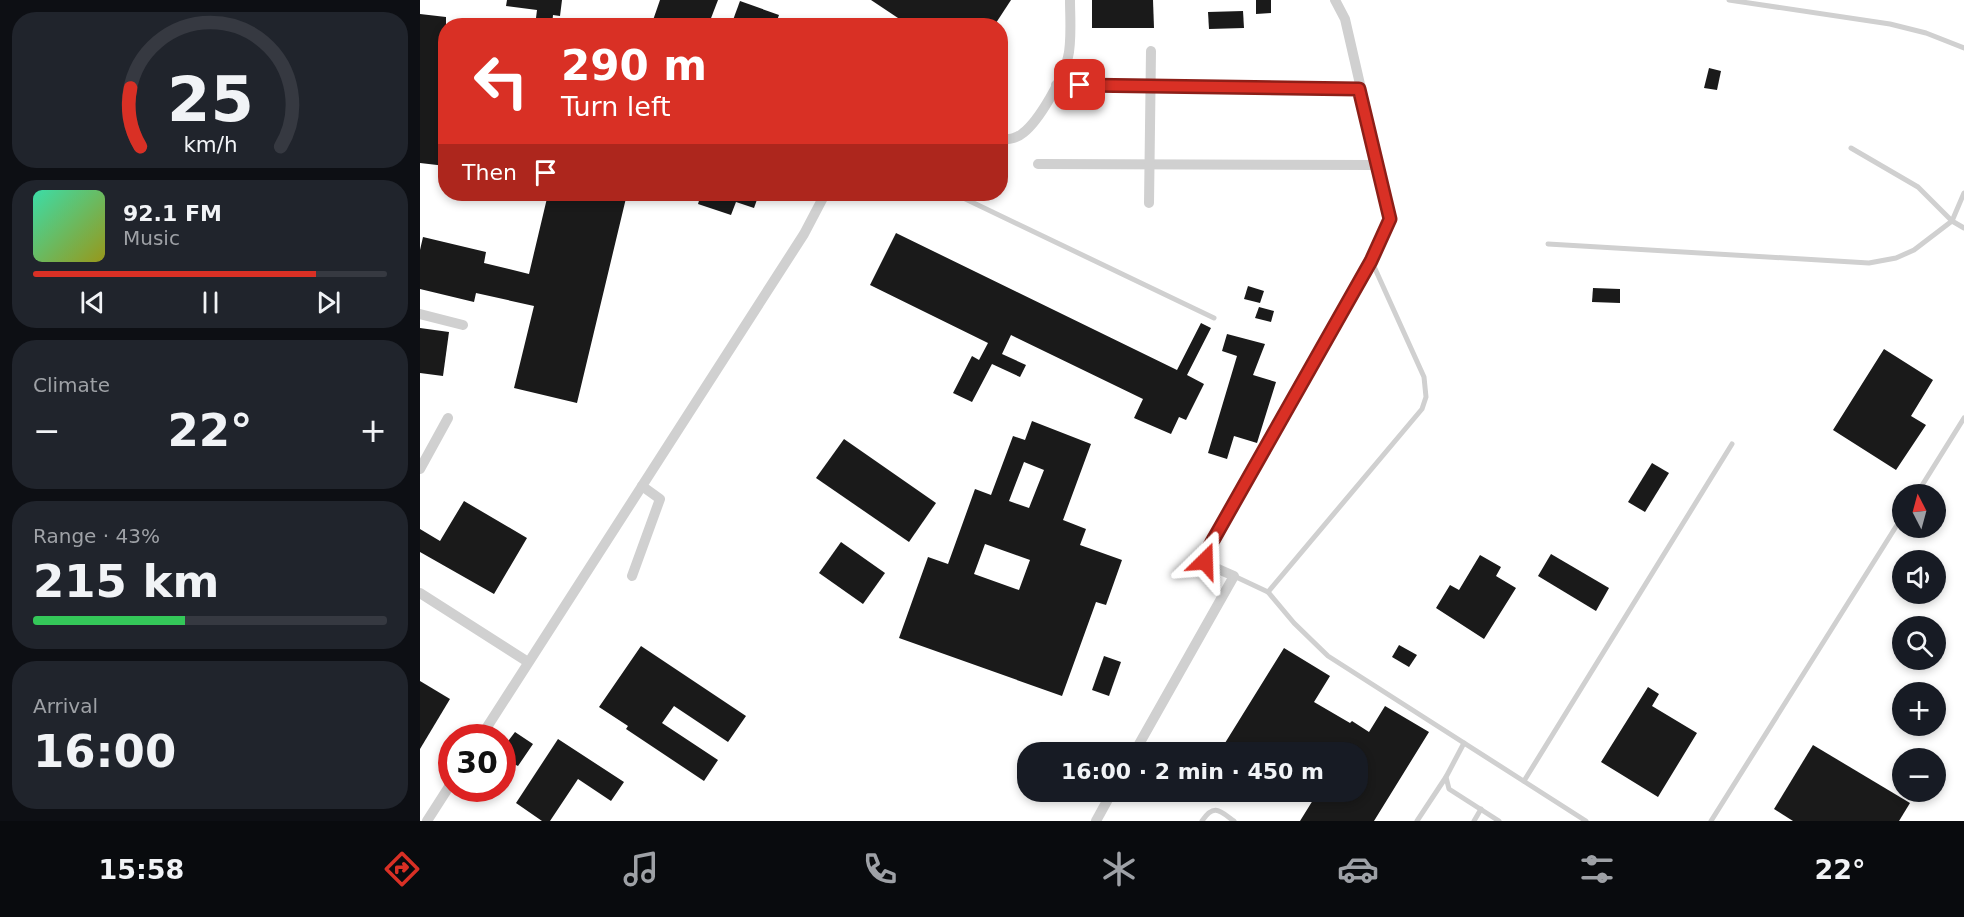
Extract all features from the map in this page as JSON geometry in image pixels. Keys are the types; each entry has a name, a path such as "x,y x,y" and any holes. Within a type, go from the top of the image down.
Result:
{"street":[{"path":"1008,139 1023,133 1038,117 1056,85 1068,56 1070,0"},
{"path":"1140,742 1234,576 1209,565 1205,561 1205,555 1371,261 1390,219 1345,19 1335,0"},
{"path":"1149,204 1151,51"},
{"path":"1056,85 1359,89"},
{"path":"1038,164 1378,165"},
{"path":"489,724 804,234 821,201"},
{"path":"420,314 463,325"},
{"path":"420,469 448,418"},
{"path":"632,576 660,499 642,486"},
{"path":"420,593 528,662"},
{"path":"427,821 439,802"},
{"path":"1096,821 1106,802"}],"lane":[{"path":"1728,0 1890,24 1926,33 1964,48"},
{"path":"1851,148 1918,187 1952,221 1964,228"},
{"path":"1548,244 1869,263 1896,258 1914,250 1952,221 1964,194"},
{"path":"970,201 1214,318"},
{"path":"1268,592 1422,409 1426,397 1424,377 1371,261"},
{"path":"1923,484 1964,418"},
{"path":"1524,781 1732,444"},
{"path":"1712,821 1892,533"},
{"path":"1234,576 1268,592 1294,623 1328,656 1586,821"},
{"path":"1417,821 1446,777 1464,743"},
{"path":"1446,777 1449,789 1499,821"},
{"path":"1474,821 1481,809"},
{"path":"1202,821 1212,810 1218,810 1234,821"}],"building":[{"path":"507,0 562,0 560,16 553,15 553,18 536,18 537,10 506,6"},
{"path":"660,0 718,0 711,18 654,18"},
{"path":"871,0 1011,0 999,18 898,18"},
{"path":"1092,0 1153,0 1154,28 1092,28"},
{"path":"1256,0 1271,0 1271,13 1256,14"},
{"path":"740,1 779,15 778,18 734,18"},
{"path":"1243,11 1244,28 1209,29 1208,12"},
{"path":"420,14 446,18 438,18 438,165 420,163"},
{"path":"1709,68 1721,71 1717,90 1704,88"},
{"path":"546,201 625,201 577,403 514,388 534,306 476,293 474,302 420,289 420,250 423,237 486,252 484,263 529,274"},
{"path":"699,201 756,201 754,208 736,202 731,215 698,204"},
{"path":"896,233 1177,370 1201,323 1211,328 1187,375 1204,384 1186,420 1179,417 1171,434 1134,418 1143,399 1011,335 1002,354 1026,365 1020,377 992,364 972,402 953,393 972,356 979,360 988,343 870,285"},
{"path":"1248,286 1264,291 1260,303 1244,299"},
{"path":"1593,288 1620,289 1620,303 1592,302"},
{"path":"1259,307 1274,311 1271,322 1255,318"},
{"path":"420,328 449,332 443,376 420,373"},
{"path":"1227,334 1265,344 1253,375 1276,382 1257,443 1234,436 1227,459 1208,453 1237,356 1222,351"},
{"path":"1884,349 1933,380 1911,416 1926,425 1896,470 1833,430"},
{"path":"1032,421 1091,444 1063,520 1086,529 1080,545 1122,560 1106,605 1096,602 1062,696 899,638 928,557 948,564 975,489 991,495 1013,436 1025,440","holes":["1024,462 1044,470 1029,508 1009,501","985,544 1030,560 1019,590 974,574"]},
{"path":"844,439 936,503 909,542 816,478"},
{"path":"1652,463 1669,473 1645,512 1628,502"},
{"path":"464,501 527,538 494,594 420,552 420,529 440,541"},
{"path":"841,542 885,573 863,604 819,573"},
{"path":"1551,554 1609,588 1596,611 1538,576"},
{"path":"1480,555 1501,567 1496,576 1516,588 1484,639 1436,608 1450,585 1459,590"},
{"path":"1399,645 1417,655 1409,667 1392,657"},
{"path":"641,646 746,716 728,742 674,706 662,723 718,760 704,781 626,729 628,726 599,707"},
{"path":"1284,648 1330,676 1314,702 1350,723 1352,721 1369,732 1385,706 1429,732 1374,821 1300,821 1312,802 1368,802 1368,742 1226,742"},
{"path":"1104,656 1121,662 1109,696 1092,690"},
{"path":"420,681 450,699 420,749"},
{"path":"1648,687 1659,694 1652,706 1697,733 1658,797 1601,762"},
{"path":"516,733 533,744 518,766 516,765"},
{"path":"558,739 624,782 611,801 578,779 550,821 542,821 516,803"},
{"path":"1813,745 1892,792 1892,802 1910,803 1899,821 1793,821 1774,809"}],"route":[{"path":"1080,85 1359,89 1390,219 1371,261 1212,542 1205,555 1205,561"}]}
